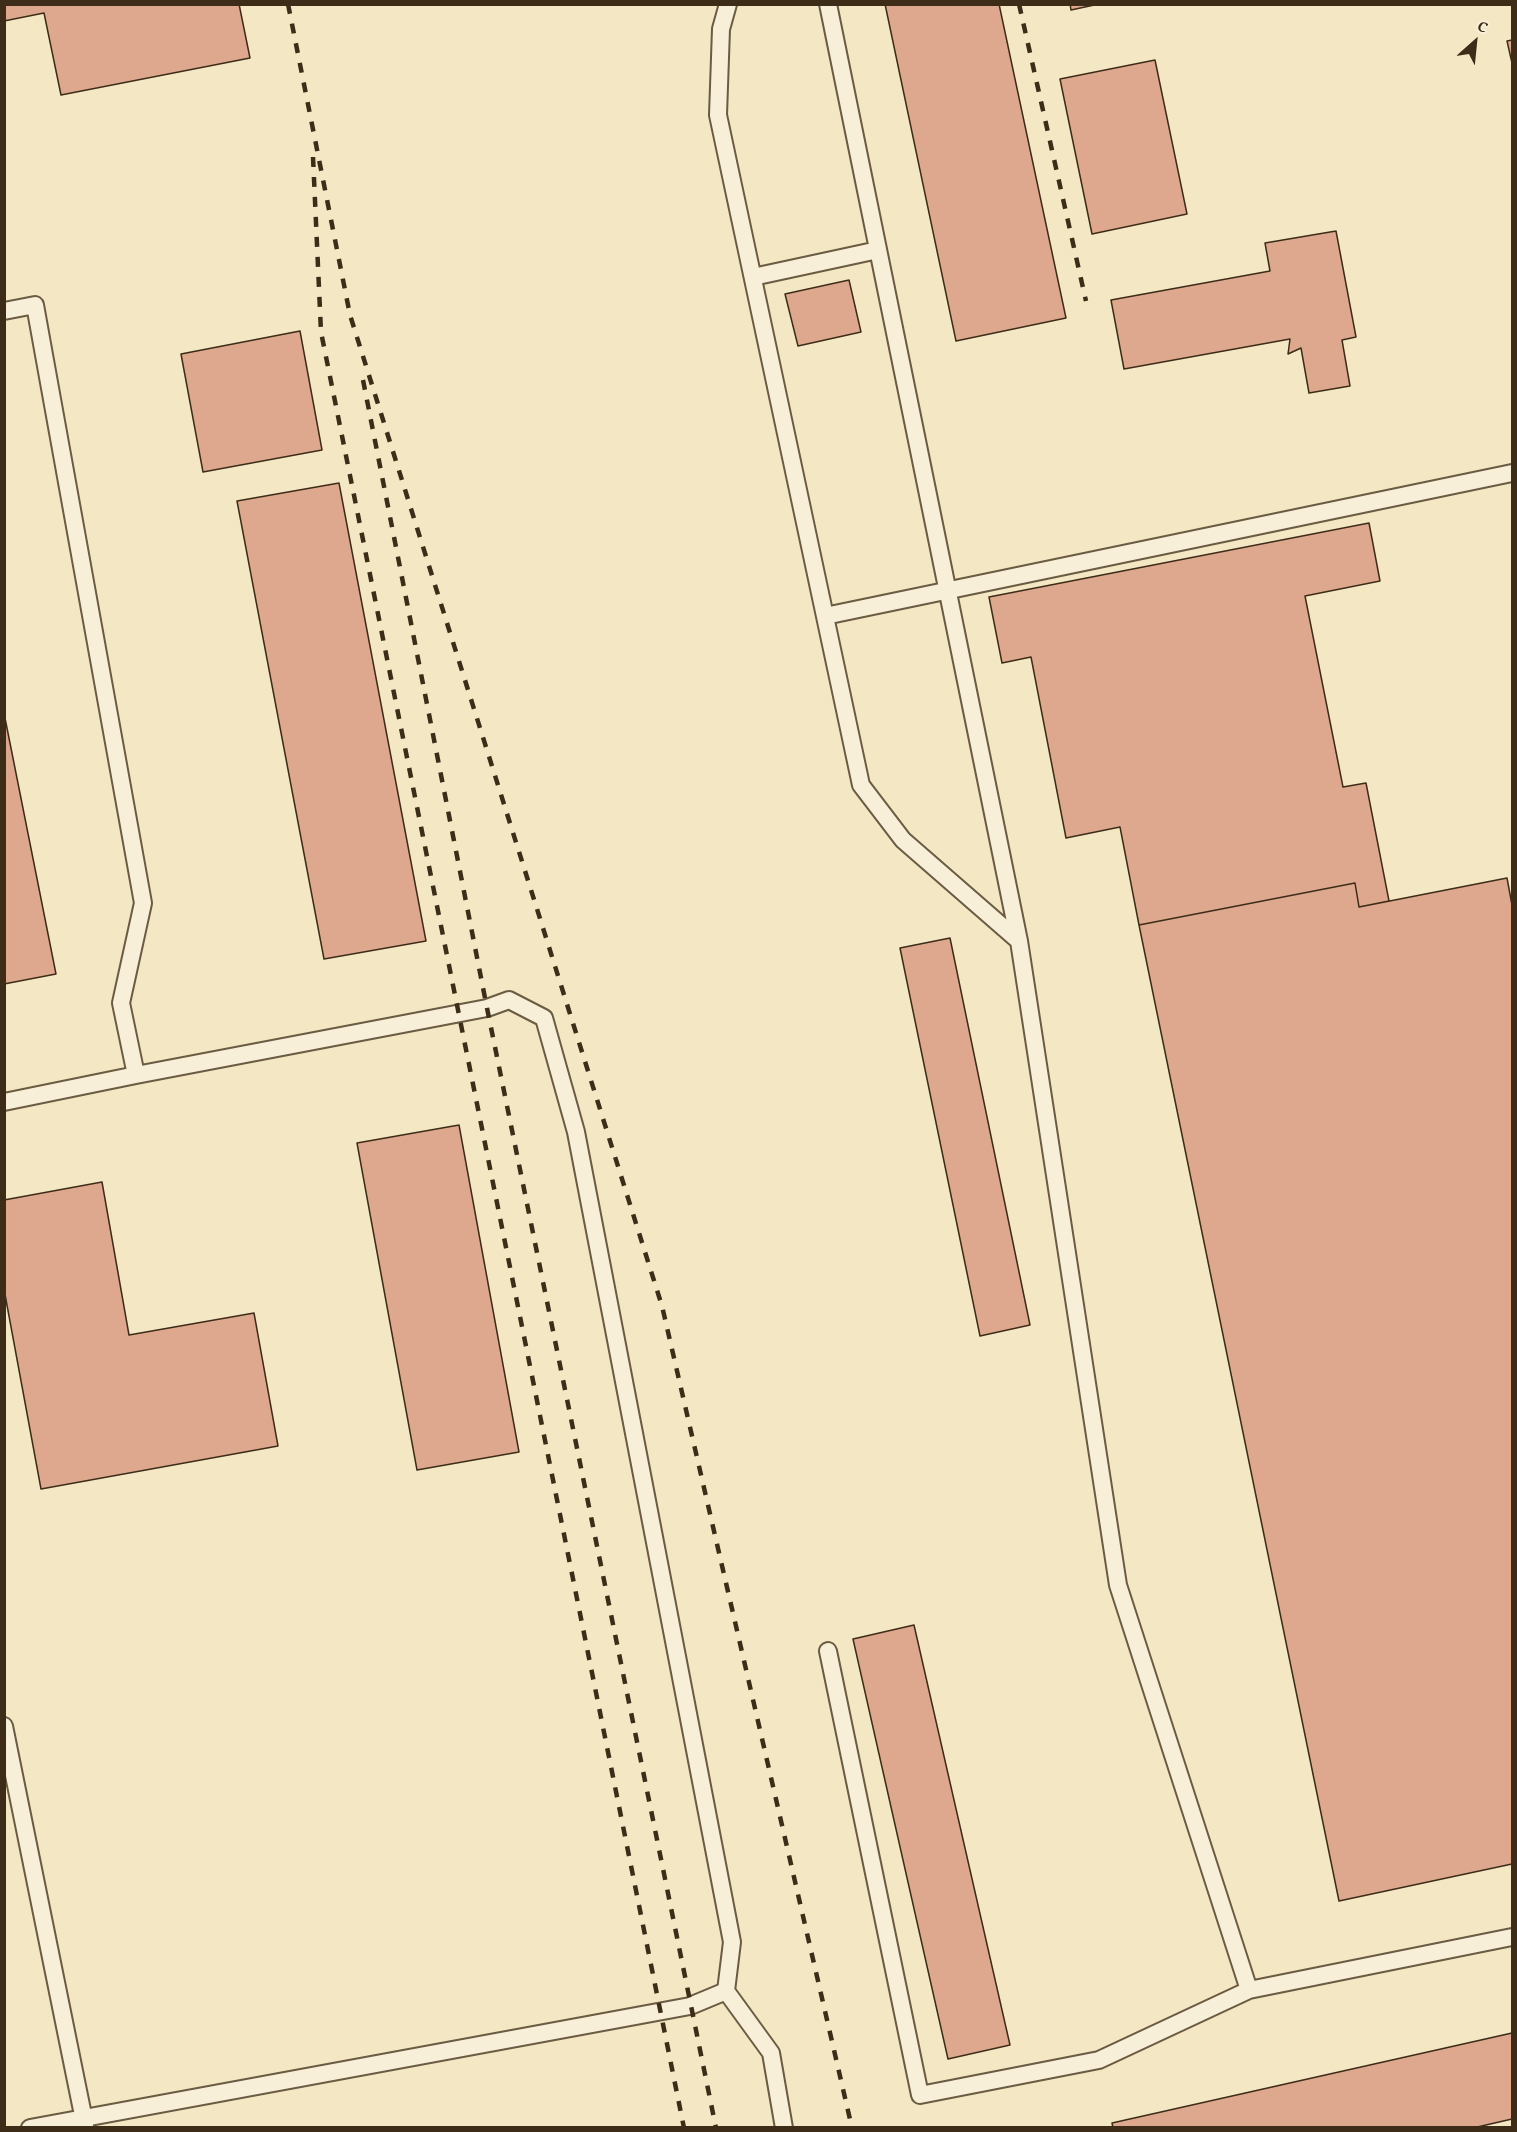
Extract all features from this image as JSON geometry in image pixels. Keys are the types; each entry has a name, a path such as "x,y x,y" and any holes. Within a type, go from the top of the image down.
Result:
{"lane":[{"path":"728,4 721,29 718,115 861,785 903,840 1019,941"},
{"path":"828,4 1019,941 1118,1585 1249,1990"},
{"path":"753,276 878,250"},
{"path":"4,311 35,305 143,903 121,1003 135,1075"},
{"path":"825,616 1512,473"},
{"path":"4,1102 487,1008 509,1000 544,1018 576,1132 732,1942 726,1990 771,2053 784,2127"},
{"path":"828,1651 920,2095 1098,2060 1249,1990 1512,1937"},
{"path":"4,1726 85,2122"},
{"path":"30,2127 85,2122 680,2008 726,1990"}],"building":[{"path":"4,4 239,4 250,58 61,95 44,13 4,21"},
{"path":"885,4 999,4 1066,318 956,341"},
{"path":"1070,4 1099,4 1071,10"},
{"path":"1512,40 1512,63 1507,41"},
{"path":"1155,60 1187,214 1092,234 1060,79"},
{"path":"1336,231 1356,337 1342,340 1350,386 1309,393 1301,348 1288,354 1290,339 1124,369 1111,300 1270,271 1265,243"},
{"path":"849,280 861,332 798,346 785,294"},
{"path":"300,331 322,450 203,472 181,354"},
{"path":"339,483 426,941 324,959 237,501"},
{"path":"1369,523 1380,581 1305,596 1343,787 1366,783 1389,901 1359,907 1355,883 1139,925 1120,827 1066,838 1031,657 1002,663 989,597"},
{"path":"4,713 56,974 4,984"},
{"path":"1507,878 1512,905 1512,1864 1339,1901 1139,925 1355,883 1359,907"},
{"path":"950,938 1030,1325 980,1336 900,948"},
{"path":"459,1125 519,1452 417,1470 357,1143"},
{"path":"102,1182 129,1335 254,1313 278,1446 41,1489 4,1289 4,1200"},
{"path":"914,1625 1010,2045 948,2059 853,1639"},
{"path":"1512,2033 1512,2119 1473,2128 1113,2128 1112,2123"}],"railway":[{"path":"288,4 350,315 662,1306 852,2128"},
{"path":"1019,4 1086,301"},
{"path":"313,157 321,332 684,2128"},
{"path":"363,380 487,1008 716,2128"}]}
